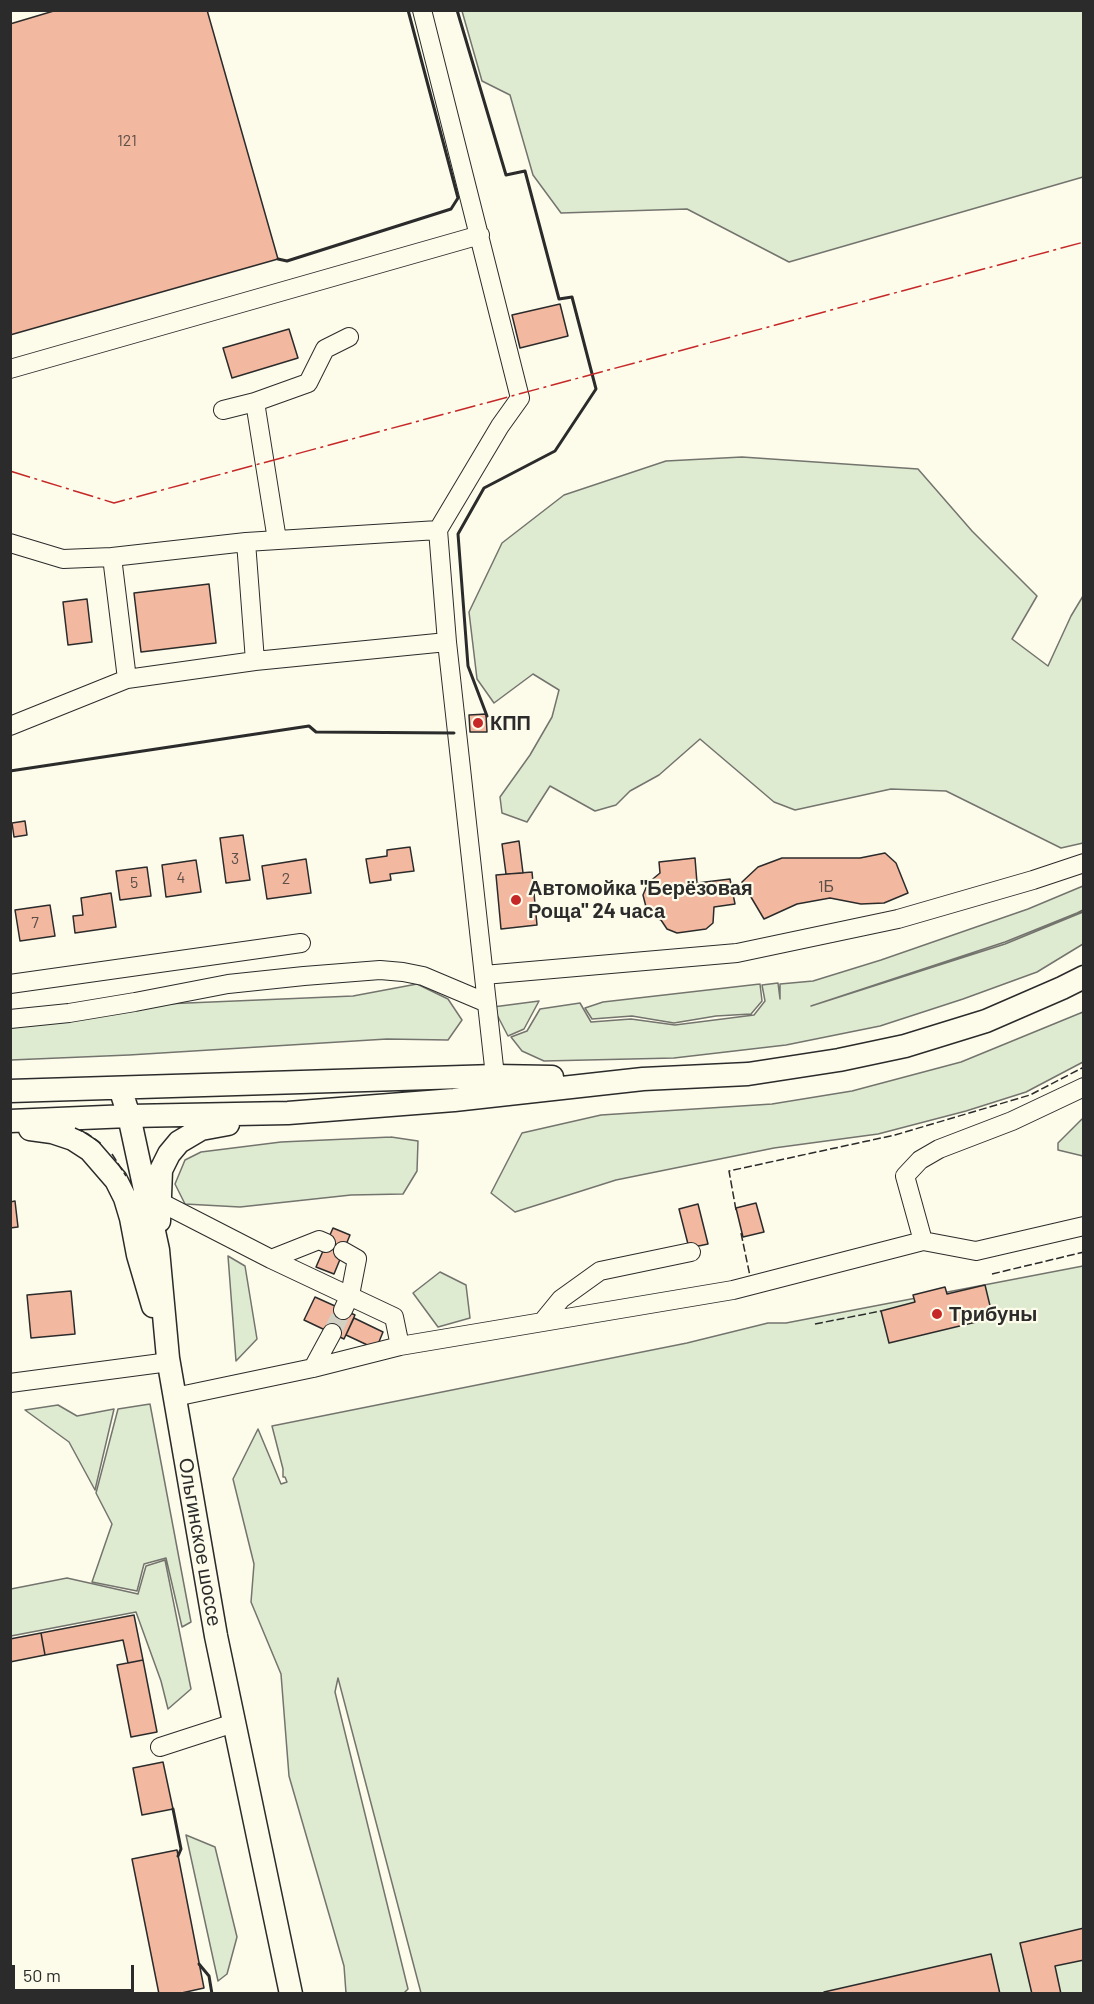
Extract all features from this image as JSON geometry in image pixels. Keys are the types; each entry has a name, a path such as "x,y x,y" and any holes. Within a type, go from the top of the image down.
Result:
{"main road":[{"path":"10,1121 288,1113 454,1100 643,1079 748,1074 839,1060 905,1046 986,1021 1062,988 1083,976"},
{"path":"10,1091 495,1076 643,1079"},
{"name":"Ольгинское шоссе","path":"120,1088 129,1116 158,1250 169,1360 216,1636 291,1994"},
{"path":"158,1250 161,1170 169,1154 179,1142 201,1129 288,1113"},
{"path":"10,1126 52,1132 73,1139 90,1150 116,1180 131,1218 138,1255 169,1360"}],"street":[{"path":"422,10 520,398 500,426 438,530 447,642 495,1076"},
{"path":"10,369 480,235"},
{"path":"223,410 255,402 308,383 325,349 349,337"},
{"path":"255,402 277,540"},
{"path":"14,548 63,559 112,557 246,542 438,530"},
{"path":"246,542 255,661"},
{"path":"112,557 127,679"},
{"path":"10,726 127,679 255,661 447,642"},
{"path":"484,975 737,953 898,919 1083,863"},
{"path":"10,984 301,939 304,976"},
{"path":"10,1019 69,1013 228,984 380,970 423,976 487,1003"},
{"path":"923,1241 905,1176 920,1160 939,1149 1012,1121 1083,1087"},
{"path":"160,1202 271,1259 347,1302 394,1317 400,1346"},
{"path":"175,1396 313,1368 400,1346 734,1290 923,1241 976,1251 1083,1226"},
{"path":"271,1259 319,1240 326,1243"},
{"path":"343,1251 357,1259 347,1302"},
{"path":"543,1321 561,1299 600,1271 691,1252"},
{"path":"313,1368 332,1332"},
{"path":"10,1383 169,1360"},
{"path":"160,1747 234,1723"}],"green space":[{"path":"462,11 1083,11 1083,177 789,262 687,209 561,213 533,175 510,95 482,81"},
{"path":"742,457 918,469 972,531 1037,596 1012,639 1048,666 1083,596 1083,843 1061,848 946,791 891,789 795,810 774,802 700,739 659,775 630,791 616,805 595,811 550,786 527,822 502,813 500,797 530,755 552,717 559,690 533,674 494,703 477,679 469,612 502,543 564,495 666,461"},
{"path":"1083,886 1083,910 1077,913 1005,942 811,1006 1005,944 1083,912 1083,944 1037,972 880,1026 786,1045 674,1058 544,1061 522,1051 511,1037 527,1031 540,1009 580,1003 591,1022 631,1019 675,1025 754,1015 765,1001 762,985 778,983 780,999 780,984 813,981 881,960 1028,909"},
{"path":"417,984 448,999 462,1020 448,1040 387,1039 11,1060 10,1027 164,1004 353,996"},
{"path":"760,984 762,1001 751,1014 716,1016 674,1023 632,1016 592,1019 585,1008 603,1002"},
{"path":"539,1001 524,1029 508,1036 493,1007"},
{"path":"1083,1012 1083,1062 1026,1092 966,1111 878,1134 774,1148 616,1180 515,1212 491,1193 522,1133 601,1115 772,1104 852,1091 961,1062"},
{"path":"1084,1119 1083,1156 1058,1150 1058,1143"},
{"path":"391,1137 418,1141 417,1171 403,1194 351,1195 240,1207 185,1204 175,1184 185,1160 201,1152 281,1142"},
{"path":"228,1256 245,1266 257,1339 236,1361"},
{"path":"1083,1266 1083,1993 421,1993 338,1678 335,1692 408,1989 404,1993 346,1993 344,1966 289,1776 281,1674 251,1602 254,1564 233,1479 258,1429 281,1484 287,1482 283,1477 272,1426 687,1343 768,1323 786,1323"},
{"path":"440,1272 466,1285 470,1318 438,1327 413,1293"},
{"path":"150,1404 191,1622 182,1627 166,1558 144,1564 137,1591 92,1582 112,1524 96,1493 118,1409"},
{"path":"58,1405 77,1416 114,1409 95,1490 69,1442 25,1410"},
{"path":"165,1560 191,1689 168,1709 161,1681 136,1612 11,1636 11,1589 67,1578 138,1594 146,1566"},
{"path":"186,1835 215,1847 237,1937 227,1974 218,1981"}],"building":[{"path":"57,10 207,10 278,259 10,335 10,24"},
{"path":"560,304 568,336 520,348 512,315"},
{"path":"289,329 298,358 232,378 223,348"},
{"path":"209,584 216,643 141,652 134,593"},
{"path":"87,599 92,642 68,645 63,602"},
{"name":"КПП","path":"486,714 487,732 470,732 469,715"},
{"path":"25,821 27,835 14,837 12,823"},
{"path":"243,835 250,880 226,883 220,838"},
{"path":"519,841 523,873 506,874 502,844"},
{"path":"410,847 414,871 390,874 391,880 370,883 366,859 387,856 387,850"},
{"path":"885,853 896,863 908,893 884,903 861,904 830,898 797,904 764,919 742,882 758,867 782,858 860,858"},
{"path":"695,858 697,883 730,879 735,904 714,907 713,923 706,929 677,933 667,929 661,920 654,917 646,907 643,895 648,883 660,873 659,862"},
{"path":"306,859 311,893 267,899 262,866"},
{"path":"196,860 201,892 166,897 162,865"},
{"path":"147,867 151,896 120,900 116,871"},
{"name":"Автомойка \"Берёзовая Роща\" 24 часа","path":"532,872 537,925 501,929 496,875"},
{"path":"111,893 116,927 75,933 73,916 83,915 81,898"},
{"path":"50,905 55,936 20,941 15,910"},
{"path":"15,1201 18,1227 10,1228 10,1202"},
{"path":"756,1203 764,1232 743,1237 736,1208"},
{"path":"698,1204 708,1244 689,1248 679,1209"},
{"path":"333,1228 350,1235 334,1274 316,1267"},
{"name":"Трибуны","path":"985,1285 993,1318 889,1343 881,1311 915,1302 913,1295 945,1287 947,1294"},
{"path":"71,1291 75,1334 31,1338 27,1295"},
{"path":"315,1297 355,1315 344,1339 304,1320"},
{"path":"354,1318 383,1332 376,1349 346,1335"},
{"path":"134,1615 143,1660 128,1663 123,1640 45,1655 41,1633"},
{"path":"41,1633 45,1655 10,1662 10,1639"},
{"path":"143,1660 157,1732 131,1737 117,1665"},
{"path":"163,1762 173,1809 142,1815 133,1768"},
{"path":"177,1850 204,1988 177,1994 159,1994 132,1859"},
{"path":"1084,1928 1084,1960 1055,1966 1061,1994 1032,1994 1020,1943"},
{"path":"991,1954 1000,1994 824,1994 824,1992"}],"tunnel":[{"path":"332,1333 343,1310"}],"fence":[{"path":"736,1210 729,1171 895,1135 1030,1095 1084,1067"},
{"path":"75,1128 103,1145"},
{"path":"112,1154 126,1176"},
{"path":"741,1233 750,1276"},
{"path":"992,1274 1084,1252"},
{"path":"815,1324 881,1311"}],"wall":[{"path":"278,259 287,261 451,209 458,198 408,10"},
{"path":"457,10 506,175 525,171 559,299 572,297 596,389 555,451 484,488 458,534 468,666 487,716"},
{"path":"10,771 309,726 316,732 454,733"},
{"path":"173,1809 181,1849 178,1856"},
{"path":"199,1964 209,1976 212,1994"}],"power":[{"path":"10,471 114,503 1084,242"}],"place":[{"name":"КПП","path":"478,723"},
{"name":"Автомойка \"Берёзовая Роща\" 24 часа","path":"516,900"},
{"name":"Трибуны","path":"937,1314"}]}
